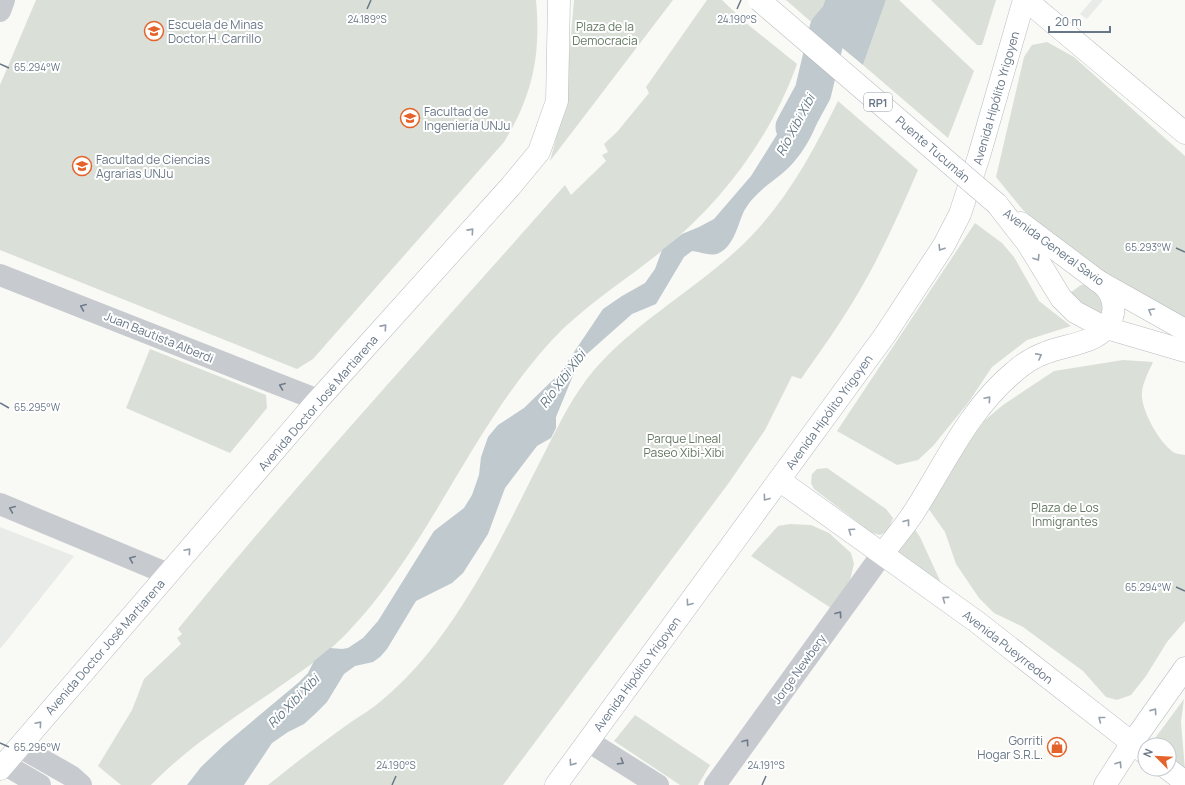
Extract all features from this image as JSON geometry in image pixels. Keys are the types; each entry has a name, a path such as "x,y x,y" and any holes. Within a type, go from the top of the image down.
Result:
{"main road":[{"name":"Puente Tucumán","path":"759,0 997,204"},
{"path":"1025,0 1185,133"},
{"name":"Avenida Hipólito Yrigoyen","path":"556,785 885,335 954,226 987,132 1025,0"},
{"name":"Avenida Doctor José Martiarena","path":"1,765 20,747 318,400 510,187 539,152 557,101 558,1"},
{"name":"Avenida General Savio","path":"997,204 1098,281 1185,330"},
{"name":"Avenida General Savio","path":"997,204 1028,244 1061,298 1083,318 1106,328 1185,351"},
{"name":"RP1","path":"883,553 914,513 964,429 998,388 1014,372 1045,353 1092,338 1106,328 1113,314 1113,299 1105,286 1098,281"},
{"name":"RP1","path":"1067,346 1154,342"},
{"name":"Avenida Pueyrredon","path":"779,480 883,553 977,622 1137,747"},
{"path":"1144,737 1185,668"},
{"path":"1105,785 1137,749"},
{"path":"1177,776 1185,782"}],"street":[{"path":"0,11 4,0"},
{"name":"Juan Bautista Alberdi","path":"0,275 318,400"},
{"path":"0,504 168,574"},
{"name":"Jorge Newbery","path":"715,785 883,553"},
{"path":"588,741 658,785"},
{"path":"20,747 76,781"},
{"path":"1,765 40,785"}],"shaded area":[{"path":"1092,0 1103,0 1087,19 1080,14"},
{"path":"0,527 74,556 0,649"}],"green space":[{"path":"36,0 536,0 536,56 533,74 522,108 504,142 313,359 297,369 0,250 0,85"},
{"name":"Plaza de la Democracia","path":"574,0 673,0 550,161 565,105"},
{"path":"707,0 722,0 746,23 797,64 774,117 743,166 706,211 685,231 649,261 578,315 552,340 523,375 497,411 402,564 376,600 338,642 310,665 224,724 179,759 151,785 121,785 98,766 132,710 144,679 181,644 177,638 182,634 178,629 272,516 565,185 571,195 606,161 602,155 608,152 604,144 617,132 649,93 646,87"},
{"path":"786,0 825,0 817,27"},
{"path":"886,0 899,0 974,71 948,138 863,65"},
{"path":"931,0 996,0 982,45 977,45"},
{"path":"1047,42 1074,57 1185,156 1185,321 1102,272 1023,210 996,177 1024,57 1032,45"},
{"name":"Parque Lineal Paseo Xibi-Xibi","path":"838,101 918,170 904,203 872,269 842,320 801,379 792,376 765,430 728,484 503,785 268,785 351,722 378,704 404,680 426,656 475,585 507,527 563,417 587,379 610,353 627,337 701,280 737,250 753,234 782,199 795,180"},
{"path":"975,223 1002,243 1014,257 1039,301 1071,326 1027,340 992,367 968,403 933,446 918,460 897,465 837,431"},
{"path":"1088,284 1100,289 1105,317 1090,312 1070,293 1081,285"},
{"path":"150,349 266,395 267,408 230,453 126,408"},
{"name":"Plaza de Los Inmigrantes","path":"1123,360 1153,362 1146,377 1142,392 1142,399 1147,416 1162,441 1173,452 1185,455 1185,621 1167,642 1146,676 1131,695 1117,700 1106,697 1083,671 1023,627 994,613 979,598 956,564 945,532 928,508 967,445 985,420 1003,405 1054,371"},
{"path":"827,468 886,509 893,518 888,531 880,535 872,533 814,489 811,483 812,474 817,469"},
{"path":"790,524 811,525 829,533 851,553 854,564 850,580 831,608 751,556 778,526"},
{"path":"912,525 920,537 942,585 896,550"},
{"path":"1184,699 1181,722 1185,770 1177,764 1177,737 1156,737"},
{"path":"635,715 710,765 698,785 680,785 614,741"}],"water":[{"path":"825,0 886,0 863,65 817,27"},
{"path":"806,72 822,86 820,113 817,123 801,153 791,166 769,184 748,205 732,240 724,250 713,255 692,251 684,257 656,304 632,314 579,361 556,417 556,428 551,438 537,446 505,488 488,534 463,573 452,583 416,601 387,649 380,657 373,662 355,666 344,674 327,702 314,715 304,724 288,732 272,743 244,785 187,785 201,767 224,745 298,683 308,673 314,661 330,648 348,648 363,638 378,621 434,531 464,508 472,495 479,475 481,457 488,437 498,425 524,408 560,373 603,309 645,283 655,269 662,250 682,234 714,219 751,176 791,112"}],"waterway":[{"name":"Río Xibi Xibi","path":"794,127 813,92 828,29 853,0"}],"place":[{"name":"Escuela de Minas Doctor H. Carrillo","path":"154,31"},
{"name":"Facultad de Ingeniería UNJu","path":"410,118"},
{"name":"Facultad de Ciencias Agrarias UNJu","path":"82,166"},
{"name":"Gorriti Hogar S.R.L.","path":"1057,747"}]}
